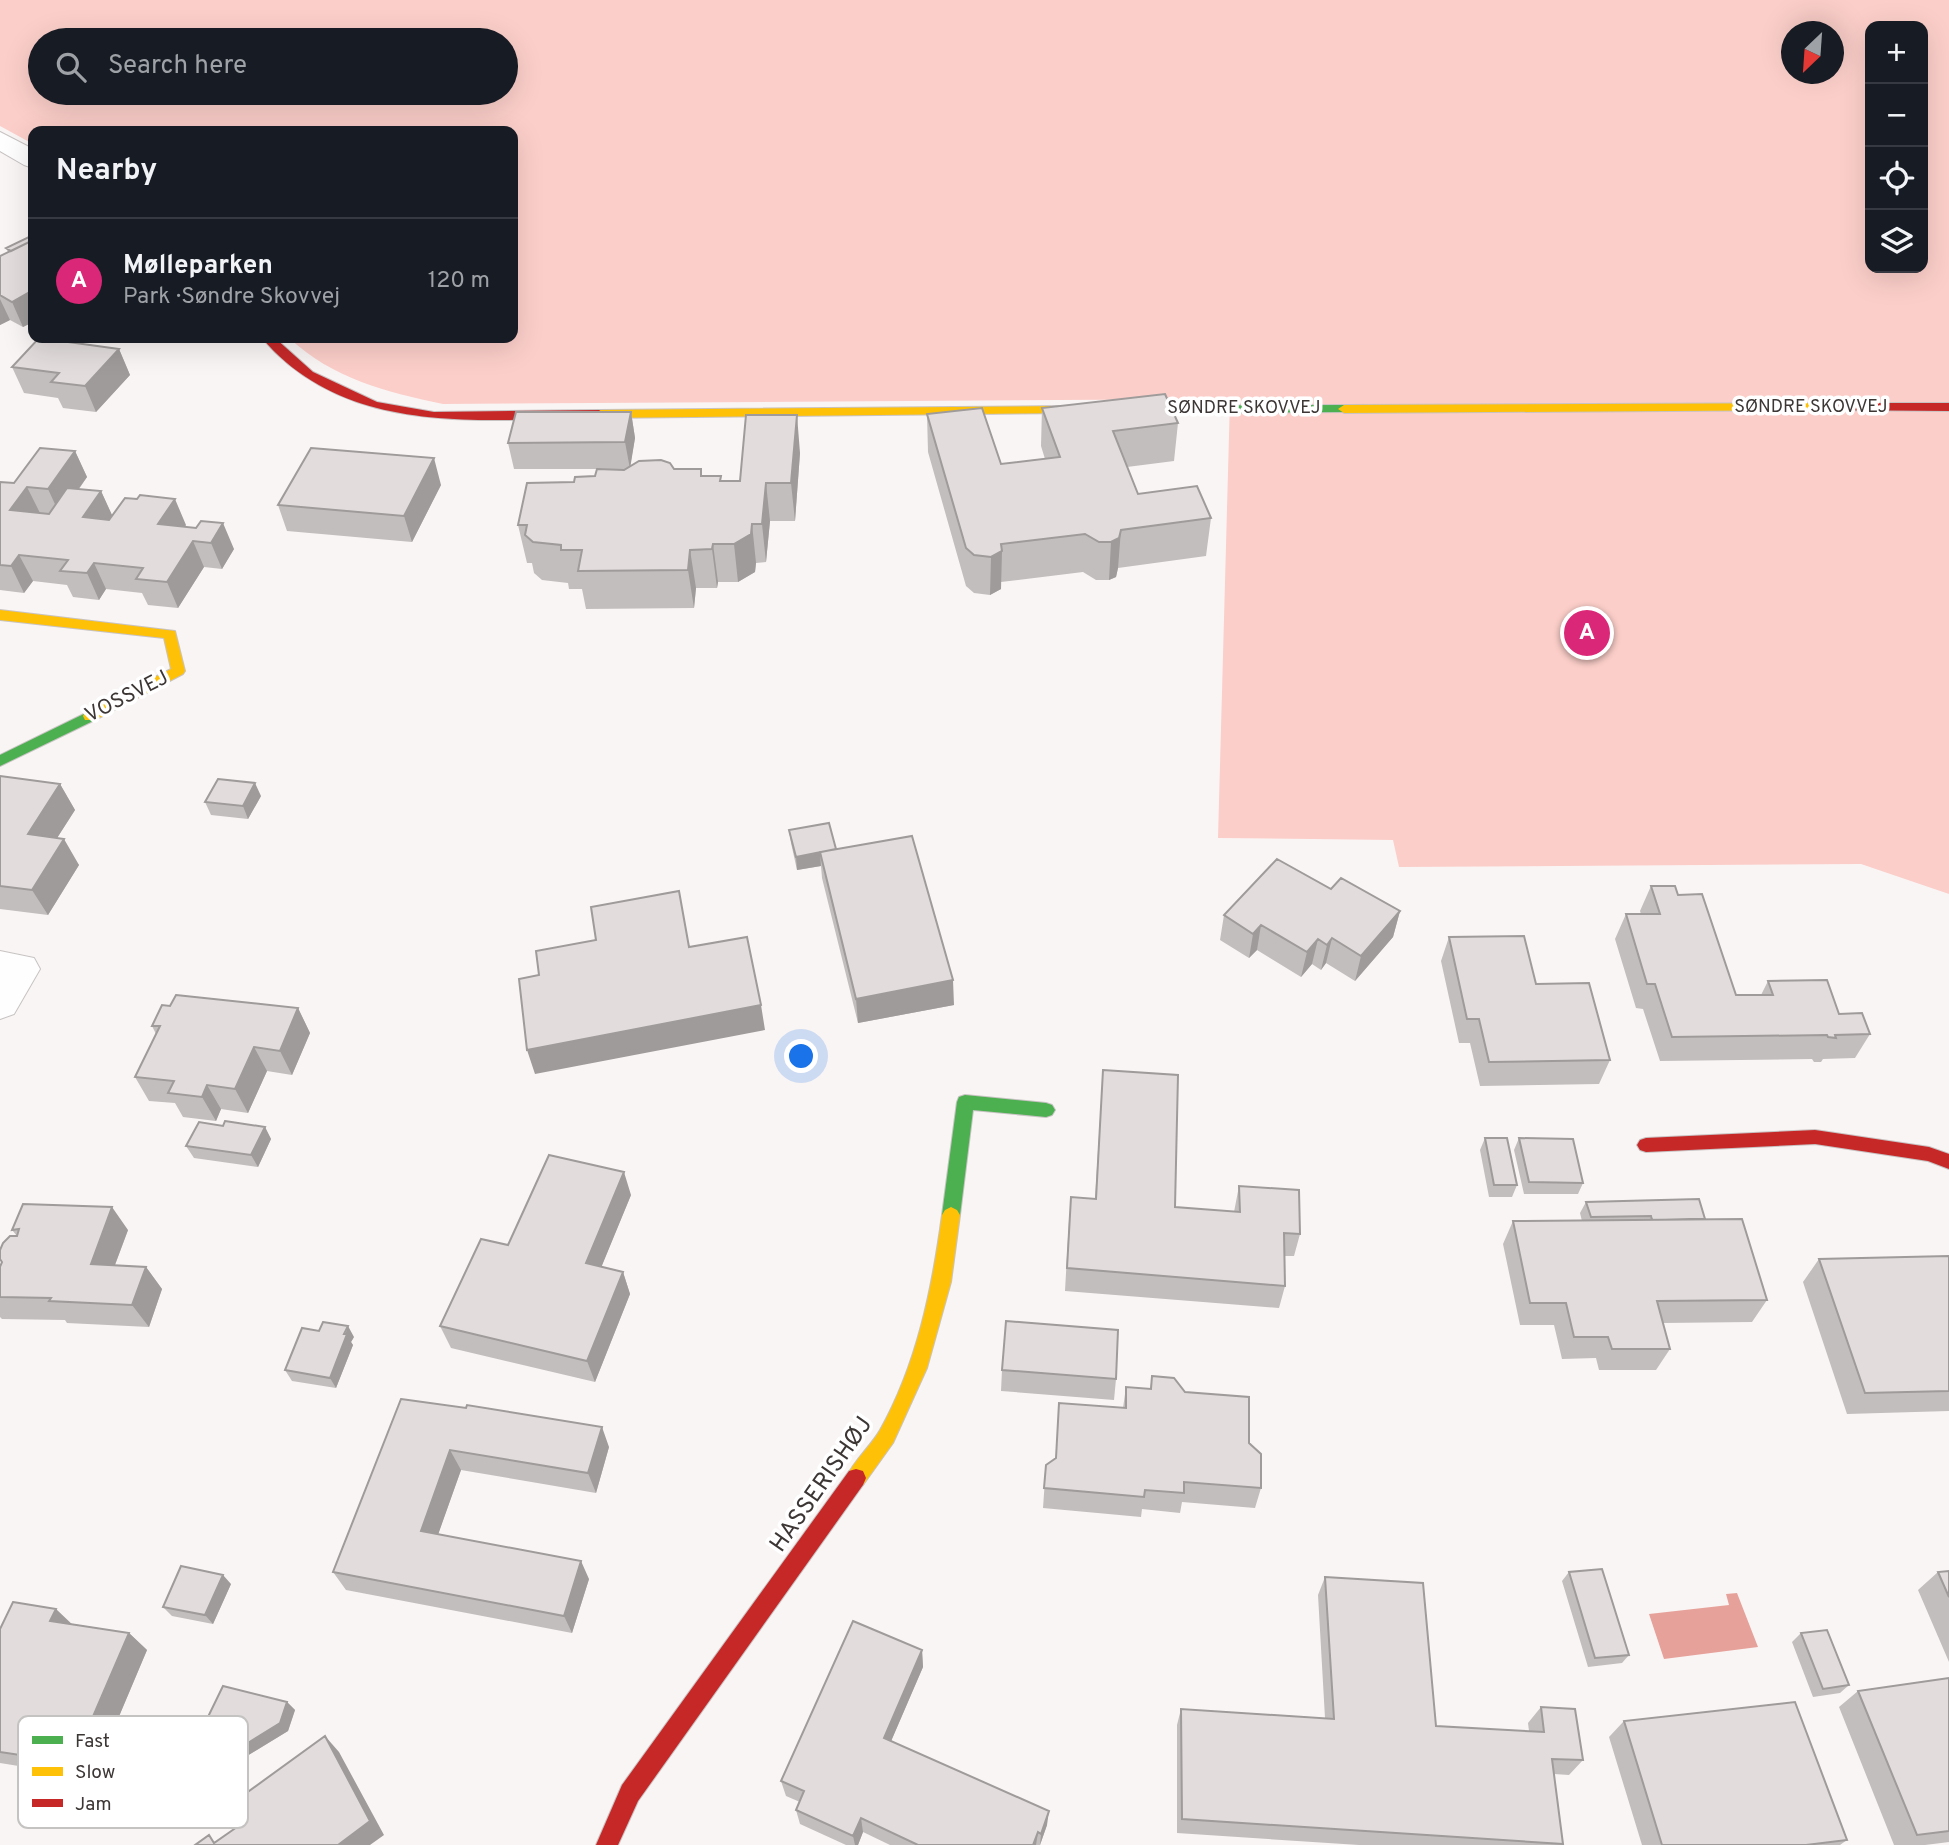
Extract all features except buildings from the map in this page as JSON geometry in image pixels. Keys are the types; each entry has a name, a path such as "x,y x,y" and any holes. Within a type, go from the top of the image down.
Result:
{"street":[{"path":"0,140 28,157"},
{"name":"SØNDRE SKOVVEJ","path":"274,343 309,375 374,405 434,416 1163,409 1949,407"},
{"name":"VOSSVEJ","path":"0,615 170,634 178,671 0,761"},
{"path":"0,1003 10,968"},
{"name":"HASSERISHØJ","path":"607,1845 630,1793 886,1437 918,1368 942,1282 965,1101 1046,1110"},
{"path":"1646,1145 1815,1137 1929,1154 1949,1162"}],"shaded area":[{"path":"0,0 1949,0 1949,894 1861,864 1399,867 1393,840 1218,838 1230,399 443,404 381,389 342,374 295,343 518,343 518,126 28,126 28,141 0,126"},
{"path":"1737,1593 1758,1647 1664,1659 1649,1614 1729,1605 1726,1594"}],"traffic: fast":[{"path":"1067,410 1344,409"},
{"path":"0,761 90,716"},
{"path":"951,1215 965,1102 1046,1110"}],"traffic: slow":[{"path":"1344,409 1825,407"},
{"path":"599,414 1067,410"},
{"path":"0,615 170,634 178,671 90,716"},
{"path":"856,1478 886,1437 918,1368 942,1282 951,1215"}],"traffic: jam":[{"path":"274,343 309,375 374,405 434,416 599,414"},
{"path":"1825,407 1949,407"},
{"path":"1646,1145 1815,1137 1929,1154 1949,1162"},
{"path":"607,1845 630,1793 856,1478"}],"place":[{"name":"Mølleparken","path":"1587,633"}]}
